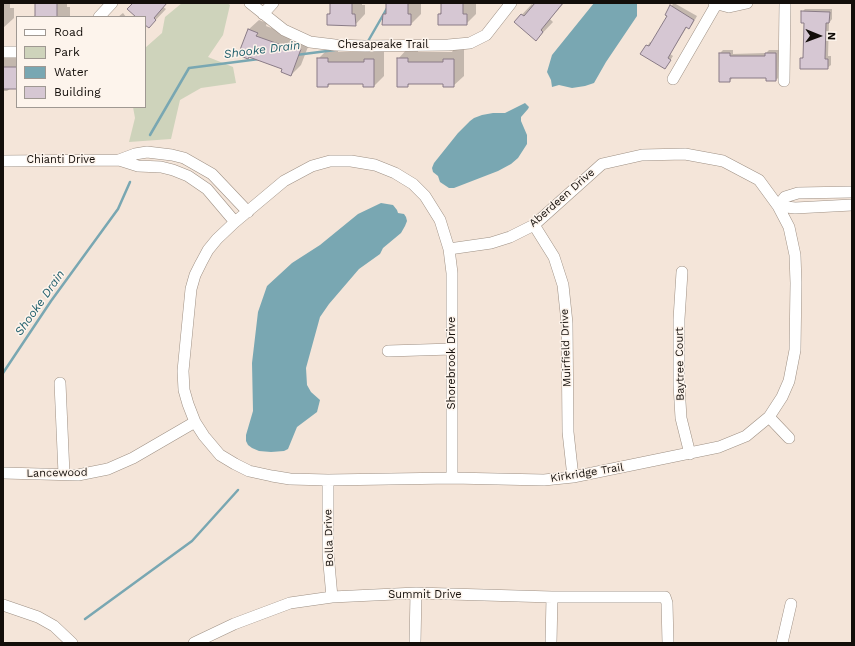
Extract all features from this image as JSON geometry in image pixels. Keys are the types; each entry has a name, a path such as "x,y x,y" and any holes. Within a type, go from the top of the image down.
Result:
{"street":[{"path":"100,16 112,3"},
{"name":"Chesapeake Trail","path":"250,3 284,30 310,42 334,45 365,46 448,45 470,43 486,35 511,3"},
{"path":"264,14 273,3"},
{"path":"673,79 716,3 729,7 747,3"},
{"path":"784,81 785,3"},
{"path":"3,52 16,52"},
{"name":"Chianti Drive","path":"120,160 135,154 153,152 172,155 194,163 216,178 248,212"},
{"name":"Aberdeen Drive","path":"449,249 491,243 510,237 534,225 602,164 642,155 685,154 723,161 759,180 778,206"},
{"name":"Chianti Drive","path":"3,161 120,160 138,166 167,169 188,176 207,189 235,222"},
{"name":"Shorebrook Drive","path":"248,212 284,181 312,166 330,161 351,161 375,165 395,173 413,184 425,196 440,220 449,249 452,273 452,478"},
{"path":"188,176 194,163"},
{"path":"822,192 823,206"},
{"path":"778,206 785,197 798,193 852,192"},
{"path":"778,206 795,208 852,206"},
{"name":"Kirkridge Trail","path":"248,212 217,239 208,250 195,276 191,289 184,354 183,381 188,404 195,422 204,436 220,455 249,471 284,478 328,480 452,478 544,480 573,477 719,448 746,436 769,417 782,398 789,381 795,350 795,255 789,228 778,206"},
{"name":"Muirfield Drive","path":"534,225 554,257 563,285 566,323 568,432 573,477"},
{"name":"Baytree Court","path":"682,272 679,320 679,384 681,418 690,454"},
{"path":"388,351 452,349"},
{"path":"60,383 64,474"},
{"path":"769,417 789,438"},
{"name":"Lancewood","path":"3,473 90,474 121,464 195,422"},
{"name":"Bolla Drive","path":"328,480 328,553 332,596"},
{"path":"415,643 416,594"},
{"name":"Summit Drive","path":"194,643 234,624 290,603 332,596 416,594 665,597 668,603 668,643"},
{"path":"551,643 552,596"},
{"path":"782,643 791,604"},
{"path":"3,605 38,616 54,626 72,643"}],"green space":[{"path":"182,3 227,3 230,5 223,35 208,57 233,67 236,83 201,88 180,100 171,139 129,142 135,118 133,108 146,108 146,47 162,33 165,17"}],"water":[{"path":"594,3 637,3 637,16 606,62 594,83 572,88 559,85 552,87 551,80 547,72 552,55"},
{"path":"525,103 529,107 521,117 521,121 527,135 527,144 518,158 511,164 498,171 454,188 449,188 440,182 438,176 433,172 432,168 434,163 458,133 470,121 482,115 505,113"},
{"path":"381,203 393,205 398,213 404,214 407,221 401,233 383,248 380,254 359,269 329,304 320,317 306,368 307,385 311,392 320,400 317,412 297,427 288,449 284,451 271,452 259,451 252,448 246,441 246,435 253,411 252,363 258,312 267,286 292,263 320,245 358,214"}],"building":[{"path":"35,3 57,3 57,16 35,16"},
{"path":"133,3 167,3 154,18 156,20 149,28 146,26 146,16 135,16 127,9"},
{"path":"330,3 352,3 352,14 355,14 356,26 327,25 327,14 330,14"},
{"path":"386,3 408,3 408,14 411,14 411,25 382,25 383,14 386,14"},
{"path":"441,3 463,3 463,14 467,14 467,25 438,25 438,14 441,14"},
{"path":"535,3 563,3 541,30 543,32 536,41 514,22 521,14 524,16"},
{"path":"670,5 694,20 689,29 686,27 668,58 671,60 665,69 640,54 646,45 649,46 667,16 665,15"},
{"path":"801,11 830,12 829,23 826,23 825,59 828,59 828,69 800,69 800,58 803,58 804,23 801,23"},
{"path":"248,29 258,33 256,36 290,48 291,45 301,49 291,76 281,72 282,69 249,57 248,59 238,55"},
{"path":"719,53 730,53 730,56 765,56 765,53 776,53 776,81 766,81 766,78 730,78 730,82 719,82"},
{"path":"317,58 328,58 328,62 364,62 364,59 374,59 374,87 363,87 363,84 328,84 328,87 317,87"},
{"path":"397,58 408,58 408,62 443,62 443,59 454,59 454,87 443,87 443,84 408,84 408,87 397,87"},
{"path":"3,67 16,67 16,89 3,89"}],"waterway":[{"name":"Shooke Drain","path":"367,43 390,3"},
{"name":"Shooke Drain","path":"296,55 335,50"},
{"name":"Shooke Drain","path":"150,135 189,68 259,59"},
{"name":"Shooke Drain","path":"3,373 51,301 118,209 130,182"},
{"path":"85,619 192,541 238,490"}]}
